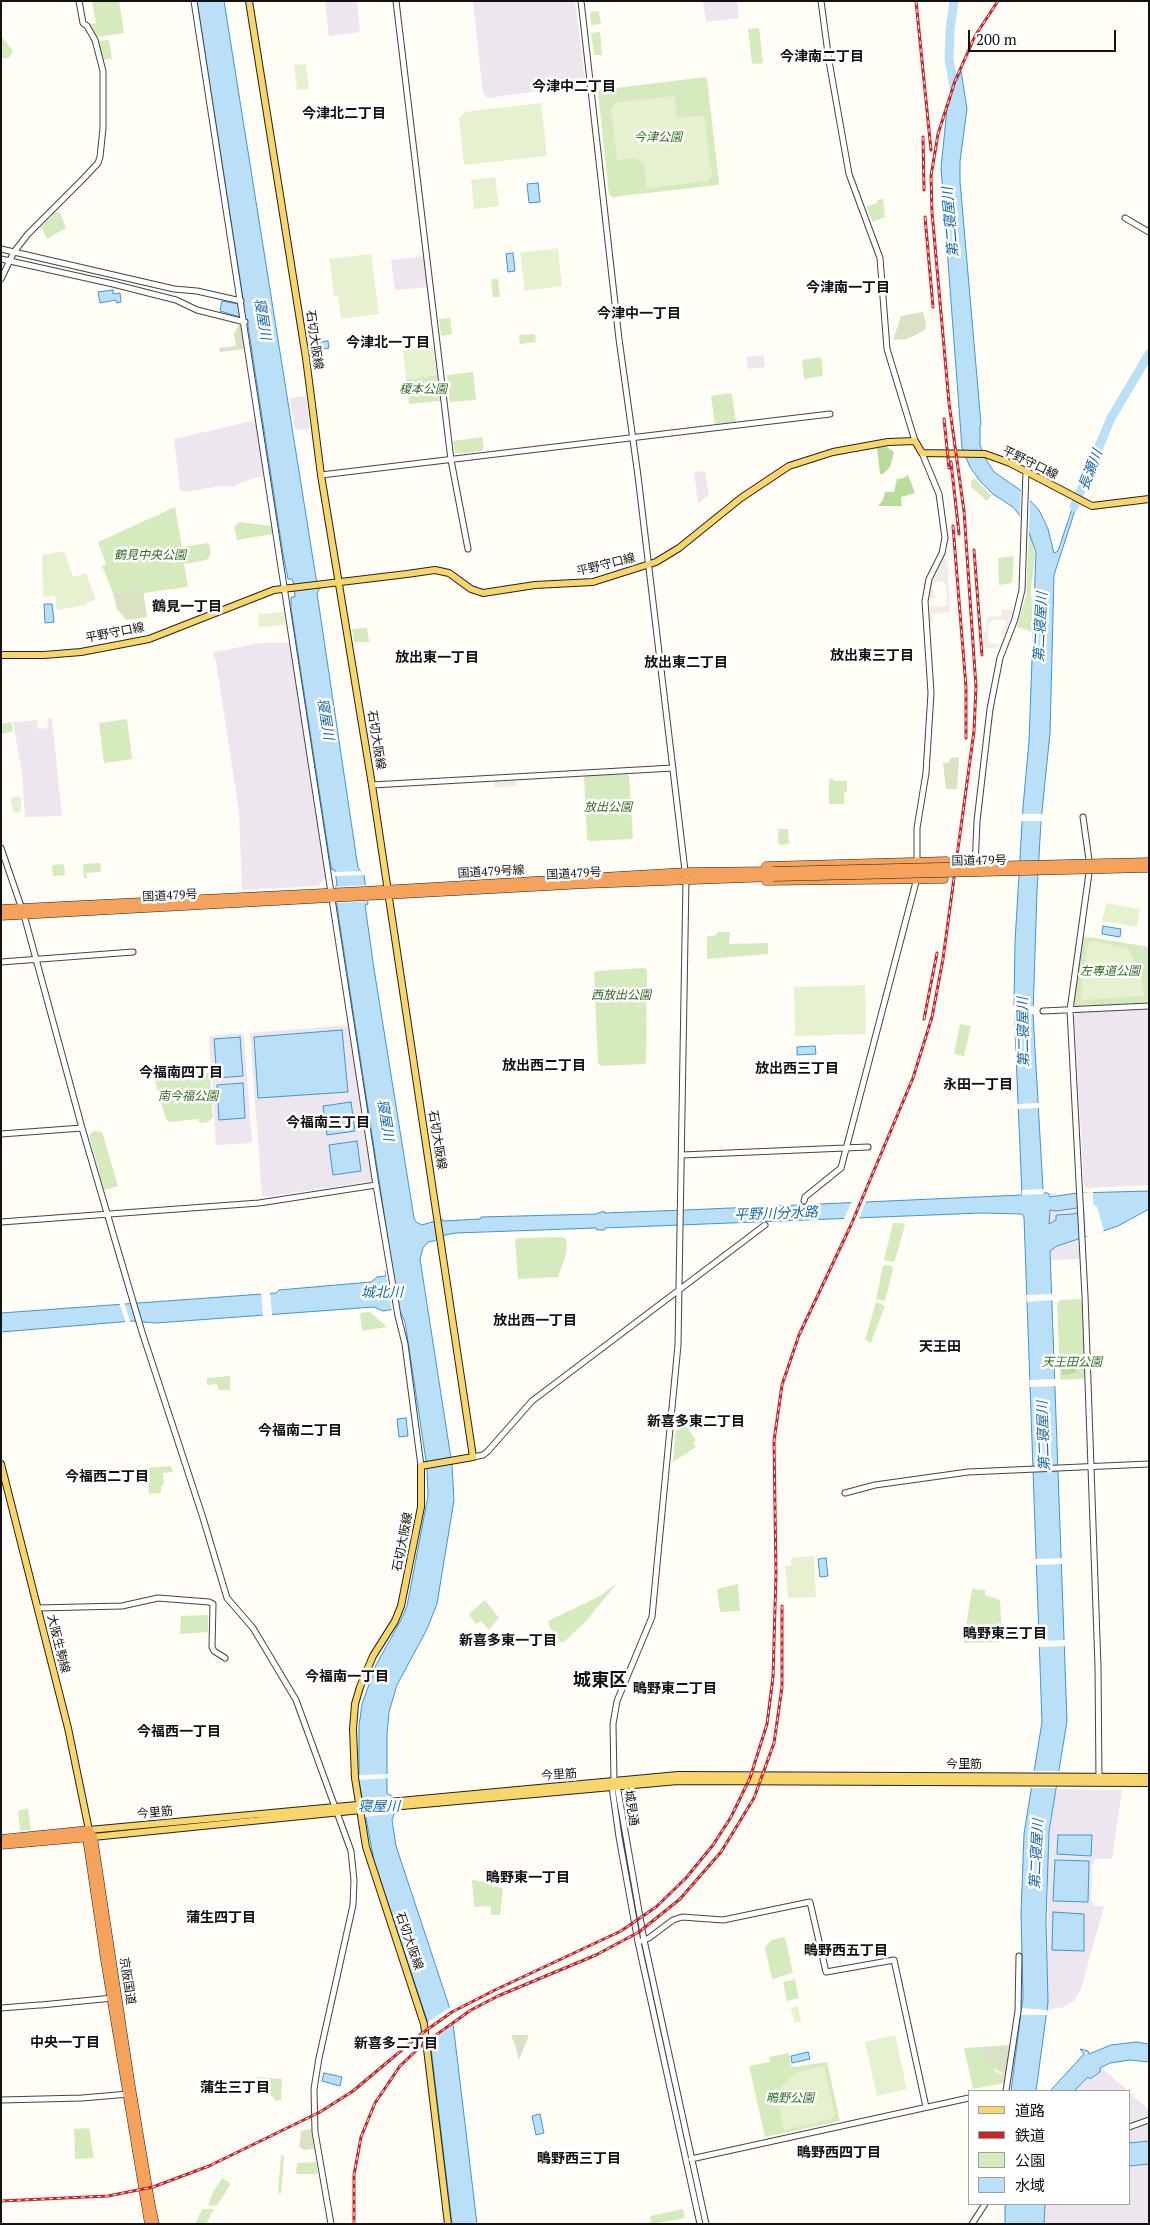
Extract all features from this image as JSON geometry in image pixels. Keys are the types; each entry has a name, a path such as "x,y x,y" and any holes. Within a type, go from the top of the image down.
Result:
{"highway":[{"path":"727,871 738,868 773,865 946,860"},
{"name":"国道479号","path":"975,870 1149,862"},
{"name":"国道479号","path":"686,876 727,871 773,874 1149,868"},
{"name":"国道479号","path":"686,876 741,878 773,874"},
{"name":"国道479号線","path":"388,892 686,876"},
{"path":"741,878 772,882 944,879"},
{"name":"国道479号","path":"1,909 22,911 388,892"},
{"name":"国道479号","path":"1,916 22,911"},
{"path":"1,1838 90,1835"},
{"path":"1,1845 90,1835"},
{"name":"京阪国道","path":"90,1835 149,2224"},
{"name":"京阪国道","path":"130,2094 150,2206 155,2224"}],"main road":[{"name":"石切大阪線","path":"249,1 304,349 321,475 372,785 473,1457"},
{"path":"915,441 922,454"},
{"name":"平野守口線","path":"1,655 44,655 81,652 149,639 268,593 438,570 451,574 475,591 486,593 535,585 593,582 649,566 679,548 741,498 789,466 862,446 915,441"},
{"name":"平野守口線","path":"922,454 984,454 1026,471 1077,500 1096,506 1149,499"},
{"path":"423,1466 473,1457"},
{"name":"大阪生駒線","path":"1,1464 68,1728 90,1835"},
{"name":"石切大阪線","path":"423,1466 421,1507 401,1606 395,1621 373,1656 355,1704 353,1750 371,1867 424,2024 448,2224"},
{"name":"今里筋","path":"90,1835 361,1807 615,1785 678,1775 1031,1780 1099,1779"},
{"path":"1099,1779 1149,1777"},
{"path":"1099,1779 1149,1783"}],"street":[{"path":"1,280 14,252 28,234 84,178 100,157 103,128 103,71 95,40 87,26 83,23 79,1"},
{"path":"194,1 288,589 376,1184 398,1316 405,1344 423,1466"},
{"path":"396,1 451,460 468,549"},
{"name":"城見通","path":"581,1 619,339 649,566 686,876 678,1345 652,1617 617,1701 612,1734 615,1785 641,1941 689,2160 706,2224"},
{"path":"822,1 829,61 849,174 880,258 887,348 915,441"},
{"path":"1125,218 1149,232"},
{"path":"1,249 174,289 197,291 242,303"},
{"path":"1,259 176,300 197,310 244,320"},
{"path":"321,475 830,414"},
{"path":"804,1201 805,1197 841,1168 917,880 917,828 926,772 931,693 925,600 929,579 942,553 945,538 939,494 922,454"},
{"path":"975,870 977,821 1000,658 1015,619 1022,590 1026,471"},
{"path":"372,785 673,768"},
{"path":"1083,817 1089,860"},
{"path":"1,848 22,911 131,1297 227,1598 253,1628 293,1695 352,1857 354,1896 316,2072 314,2105 315,2132 331,2224"},
{"path":"1089,873 1070,1010 1082,1212 1098,1667 1099,1779"},
{"path":"1,962 133,952"},
{"path":"1043,1011 1149,1006"},
{"path":"1,1134 82,1128"},
{"path":"682,1155 868,1147"},
{"path":"1,1222 259,1203 376,1184"},
{"path":"473,1457 483,1455 488,1451 532,1400 766,1225"},
{"path":"845,1492 875,1485 944,1475 997,1470 1149,1464"},
{"path":"38,1608 122,1606 158,1598 209,1602 213,1604 212,1647 214,1651 225,1658"},
{"path":"641,1941 649,1938 673,1920 682,1917 723,1920 810,1902 826,1972 894,1960 926,2107"},
{"path":"1006,2090 1018,2011 1019,1956"},
{"path":"1,2008 115,1997"},
{"path":"1,2100 82,2098 130,2094"},
{"path":"689,2160 968,2098"},
{"path":"1130,2127 1149,2120"},
{"name":"城見通","path":"689,2160 700,2224"},
{"path":"972,2224 984,2205"}],"shaded area":[{"path":"327,1 357,1 360,32 329,36 325,4"},
{"path":"473,1 575,1 585,81 582,85 488,98 483,94"},
{"path":"703,1 737,1 739,18 706,22"},
{"path":"424,256 428,287 395,290 391,260"},
{"path":"764,355 765,367 748,369 746,357"},
{"path":"306,396 310,429 295,430 290,398"},
{"path":"256,420 264,477 257,477 235,487 221,486 184,492 180,490 174,439"},
{"path":"705,471 709,495 698,504 694,472"},
{"path":"943,557 947,560 950,612 932,614 933,622 930,622 930,606 944,607 947,604 946,585 943,582 938,581 933,584 932,589 935,597 933,599 929,597 931,584"},
{"path":"1008,609 1013,611 1004,636 1000,635 1006,624 1005,620 993,620 988,625 988,640 990,643 999,644 999,649 998,647 985,649 983,632 986,631 987,617 1002,616 1001,610"},
{"path":"259,643 290,643 326,877 318,886 242,890 239,812 216,662 213,655 215,652"},
{"path":"52,718 62,816 25,817 22,773 13,722 37,720 38,729 48,728 47,719"},
{"path":"516,779 517,786 494,788 495,781"},
{"path":"1149,1009 1149,1185 1086,1188 1084,1185 1074,1017 1076,1012"},
{"path":"349,1025 373,1181 262,1196 250,1034"},
{"path":"241,1033 244,1035 252,1143 216,1145 209,1036"},
{"path":"1049,1193 1056,1193 1056,1197 1054,1197 1056,1211 1079,1208 1081,1259 1051,1260"},
{"path":"1056,1789 1122,1790 1112,1859 1095,1859 1092,1865 1091,1899 1094,1906 1104,1906 1081,1989 1074,2001 1064,2007 1047,2010 1048,1848"},
{"path":"1101,2067 1127,2090 1075,2090"},
{"path":"1130,2093 1149,2110 1149,2118 1130,2125"},
{"path":"1149,2123 1149,2224 1044,2224 1045,2205 1130,2205 1130,2130"}],"green space":[{"path":"92,1 119,1 124,33 97,37 90,24 96,23"},
{"path":"599,11 601,24 591,25 590,12"},
{"path":"759,28 763,63 754,64 752,63 748,29"},
{"path":"600,32 602,55 594,55 591,33"},
{"path":"1,36 13,51 9,58 1,58"},
{"path":"109,40 112,59 104,60 98,41"},
{"path":"306,64 309,89 297,90 294,65"},
{"name":"今津公園","path":"705,77 707,79 718,185 613,197 609,195 598,92 600,90"},
{"path":"674,96 677,118 704,116 712,175 708,181 647,188 644,166 636,158 617,160 611,109 615,103"},
{"path":"541,103 547,156 464,165 459,118 465,112"},
{"path":"495,177 499,206 474,209 471,180"},
{"path":"883,199 885,217 873,222 866,207 877,203 877,200"},
{"path":"56,212 60,213 66,228 47,239 41,227"},
{"path":"558,248 562,286 525,291 520,253"},
{"path":"371,254 379,314 341,319 338,296 334,296 329,259"},
{"path":"491,279 498,279 500,297 493,297"},
{"path":"923,312 926,323 925,330 907,339 893,340 901,316"},
{"path":"450,318 452,334 441,336 439,319"},
{"path":"239,324 241,325 245,349 220,352 219,348 236,346 234,334"},
{"path":"535,334 536,342 520,344 519,335"},
{"path":"431,346 433,348 437,375 406,379 403,351 405,349"},
{"path":"821,357 823,376 804,379 802,360"},
{"path":"473,372 476,400 450,402 447,375"},
{"name":"榎本公園","path":"437,375 440,401 409,404 406,379"},
{"path":"732,393 736,422 715,424 711,396"},
{"path":"482,437 484,449 482,451 458,454 455,452 453,441"},
{"path":"887,447 894,452 890,467 883,474 880,474 877,448"},
{"path":"908,475 915,493 901,497 902,506 878,506 883,500 885,492 894,492 897,479"},
{"path":"974,478 991,496 987,501 971,487 971,482"},
{"name":"鶴見中央公園","path":"175,507 182,547 209,543 211,553 208,559 184,564 188,587 144,593 143,589 113,593 102,566 106,564 98,542"},
{"path":"240,522 271,526 273,534 237,540 234,527"},
{"path":"1029,534 1032,539 1035,556 1031,588 1033,632 1017,627 1026,596"},
{"path":"64,551 73,577 86,573 96,600 87,602 87,605 57,610 55,596 43,597 42,555"},
{"path":"1014,556 1012,583 999,585 998,558"},
{"path":"143,589 147,617 126,620 117,609 113,593"},
{"path":"284,612 285,625 259,627 258,614"},
{"path":"367,628 369,642 354,642 352,629"},
{"path":"127,719 132,759 104,763 99,723"},
{"path":"11,722 13,731 1,734 1,724"},
{"path":"959,757 957,789 946,789 943,763 949,762 951,758"},
{"name":"放出公園","path":"627,774 629,776 633,837 631,839 590,841 587,839 584,778 586,776"},
{"path":"831,778 835,781 847,781 844,804 829,804 829,780"},
{"path":"17,796 21,798 21,811 14,813 10,798"},
{"path":"778,829 788,829 789,844 780,845 778,843"},
{"path":"100,863 101,872 86,873 87,878 84,878 83,864"},
{"path":"64,864 65,875 53,876 52,865"},
{"path":"1106,903 1140,909 1137,927 1102,921"},
{"path":"718,932 730,932 729,944 768,943 768,954 707,959 707,936 715,936"},
{"name":"左専道公園","path":"1082,936 1149,947 1149,1003 1076,1006 1074,1003"},
{"name":"左専道公園","path":"1091,941 1127,948 1141,971 1144,996 1083,1000 1080,997 1088,944"},
{"name":"西放出公園","path":"644,968 647,970 646,1062 644,1064 601,1066 598,1063 594,973 596,971"},
{"path":"865,985 866,1034 795,1036 794,987"},
{"path":"960,1024 971,1026 964,1056 954,1054"},
{"name":"南今福公園","path":"204,1072 210,1074 213,1117 208,1122 200,1123 198,1119 169,1122 166,1119 154,1078 157,1076"},
{"path":"94,1131 102,1132 118,1186 104,1190 89,1135"},
{"path":"893,1223 903,1223 905,1225 893,1262 884,1260"},
{"path":"563,1237 566,1239 567,1251 558,1277 518,1279 515,1241 517,1238"},
{"path":"883,1265 892,1266 893,1269 885,1301 876,1299"},
{"name":"天王田公園","path":"1080,1299 1082,1302 1085,1377 1083,1379 1062,1380 1060,1378 1057,1303 1060,1300"},
{"path":"876,1302 885,1306 871,1343 865,1340"},
{"path":"370,1312 387,1327 362,1331 360,1313"},
{"path":"1064,1361 1076,1362 1076,1372 1062,1375"},
{"path":"230,1376 230,1390 219,1390 217,1384 207,1385 207,1378"},
{"path":"677,1414 696,1440 693,1443 696,1447 673,1462"},
{"path":"171,1466 173,1472 163,1473 164,1485 161,1485 161,1493 149,1494 146,1468"},
{"path":"814,1556 816,1597 788,1598 785,1566 791,1566 791,1558"},
{"path":"617,1583 587,1620 564,1642 561,1642 550,1628 548,1621 600,1596"},
{"path":"738,1584 740,1611 720,1612 717,1589"},
{"path":"972,1589 985,1590 985,1595 1000,1600 1002,1640 1000,1642 965,1643"},
{"path":"485,1600 499,1618 489,1630 481,1621 476,1624 469,1614"},
{"path":"208,1615 208,1632 180,1634 181,1616"},
{"path":"28,1808 31,1830 20,1831 18,1811"},
{"path":"472,1880 492,1883 492,1886 503,1888 500,1915 491,1915 491,1906 474,1907"},
{"path":"785,1937 793,1973 772,1979 765,1948 771,1940"},
{"path":"795,1979 799,1998 787,2001 783,1982"},
{"path":"798,2006 801,2021 794,2023 791,2008"},
{"path":"511,2035 529,2035 519,2060 515,2045"},
{"path":"895,2035 907,2089 877,2096 865,2042"},
{"path":"1012,2045 1006,2075 989,2066 981,2047"},
{"path":"981,2047 982,2052 996,2072 1006,2075 1004,2083 973,2089 964,2048"},
{"name":"鴫野公園","path":"789,2053 793,2067 827,2062 840,2121 765,2137 749,2066 770,2062 769,2057"},
{"path":"824,2066 835,2115 831,2119 784,2130 778,2098 782,2086 795,2073"},
{"path":"256,2077 282,2079 281,2100 276,2101"},
{"path":"89,2128 94,2158 75,2159 74,2129"},
{"path":"311,2129 314,2149 304,2150 299,2147 301,2131"},
{"path":"281,2155 284,2155 283,2172 281,2193 278,2193"},
{"path":"316,2162 318,2174 296,2174 297,2163"},
{"path":"222,2178 231,2184 217,2205 208,2206 213,2192"},
{"path":"202,2209 214,2209 206,2224 195,2224"},
{"path":"683,2209 685,2218 651,2224 650,2216"}],"water":[{"path":"197,1 224,1 316,578 320,588 317,593 358,868 364,875 368,904 365,905 374,969 416,1222 422,1225 442,1219 443,1221 480,1219 481,1217 596,1214 604,1211 604,1213 686,1210 1022,1195 1014,1007 1015,942 1029,741 1036,552 1025,522 1013,507 993,494 980,481 970,467 962,448 941,168 947,109 961,71 967,109 960,161 960,181 981,424 980,445 985,458 994,472 1020,490 1039,510 1048,529 1054,553 1058,551 1076,497 1079,498 1054,575 1050,733 1041,821 1037,891 1033,1014 1043,1189 1044,1193 1048,1193 1050,1197 1077,1193 1149,1191 1149,1209 1118,1226 1057,1246 1050,1251 1067,1721 1049,1832 1046,1920 1048,2002 1036,2090 1011,2090 1023,1997 1021,1914 1024,1834 1042,1722 1024,1217 1022,1214 981,1213 605,1228 604,1230 597,1230 596,1228 456,1233 428,1242 423,1248 420,1259 452,1465 454,1500 437,1604 427,1629 397,1685 389,1712 387,1793 393,1797 395,1812 392,1820 396,1846 452,2015 477,2224 452,2224 428,2023 374,1861 359,1781 359,1726 362,1704 376,1665 407,1606 428,1496 427,1467 405,1322 401,1313 394,1309 383,1311 374,1307 156,1323 132,1321 1,1332 1,1313 276,1293 279,1290 371,1282 377,1277 386,1276 385,1271 392,1265 338,913 335,870 332,870 330,861 291,608 291,597 295,597 294,585 292,579 288,579 283,554 247,319 220,311 222,301 244,305","holes":["1093,1208 1073,1214 1056,1215 1056,1220 1049,1224 1050,1210"]},
{"path":"538,183 540,202 529,203 527,184"},
{"path":"513,253 515,271 508,272 506,254"},
{"path":"113,290 113,294 120,293 121,302 117,303 116,300 100,303 98,292"},
{"path":"328,341 329,348 312,351 311,343"},
{"path":"44,604 52,604 54,622 45,623"},
{"path":"1103,926 1121,929 1120,937 1102,934"},
{"path":"342,1030 348,1092 258,1098 254,1037"},
{"path":"240,1037 243,1076 217,1078 214,1039"},
{"path":"815,1046 816,1054 797,1055 797,1047"},
{"path":"243,1083 245,1118 219,1120 217,1085"},
{"path":"351,1102 355,1131 327,1135 323,1106"},
{"path":"357,1141 361,1171 333,1175 329,1145"},
{"path":"406,1418 408,1436 399,1437 397,1419"},
{"path":"826,1558 828,1576 820,1577 818,1559"},
{"path":"1058,1835 1092,1835 1091,1856 1057,1854"},
{"path":"1055,1860 1089,1861 1088,1902 1053,1901"},
{"path":"1053,1912 1084,1914 1084,1951 1052,1950"},
{"path":"1136,2042 1149,2044 1149,2062 1130,2060 1110,2063 1100,2068 1100,2072 1090,2079 1088,2077 1075,2090 1051,2090 1084,2054 1080,2049 1088,2051 1089,2054 1111,2045"},
{"path":"808,2052 810,2059 792,2063 791,2056"},
{"path":"324,2073 342,2077 340,2086 322,2081"},
{"path":"540,2114 544,2133 536,2135 532,2116"},
{"path":"1149,2141 1149,2164 1130,2166 1130,2143"},
{"path":"1005,2205 1045,2205 1044,2224 1005,2224"}],"pier":[{"path":"1021,488 1030,496 1029,534 1020,519"},
{"path":"1021,814 1043,814 1042,821 1021,821"},
{"path":"365,871 366,875 334,876 334,872"},
{"path":"368,885 371,901 337,903 334,887"},
{"path":"1013,1006 1035,1006 1035,1014 1013,1014"},
{"path":"1039,1103 1039,1108 1018,1109 1017,1106 1017,1104"},
{"path":"1044,1189 1044,1194 1022,1195 1022,1190"},
{"path":"1093,1192 1093,1204 1097,1207 1104,1231 1088,1237 1086,1236 1085,1211 1079,1213 1078,1194 1076,1193"},
{"path":"852,1201 866,1201 858,1221 843,1221"},
{"path":"390,1262 392,1262 400,1315 392,1312 385,1269 388,1268"},
{"path":"270,1291 272,1315 263,1316 261,1292"},
{"path":"1053,1294 1054,1300 1027,1302 1026,1295"},
{"path":"119,1302 124,1302 131,1324 126,1324"},
{"path":"1056,1379 1056,1386 1030,1387 1029,1380"},
{"path":"1062,1558 1062,1564 1035,1565 1035,1559"},
{"path":"1065,1640 1065,1646 1038,1647 1038,1641"},
{"path":"1033,1771 1060,1771 1056,1788 1029,1788"},
{"path":"389,1774 389,1778 359,1780 358,1775"},
{"path":"396,1796 397,1813 365,1817 362,1798"},
{"path":"452,2006 456,2023 429,2043 426,2023"},
{"path":"1022,2008 1047,2010 1047,2015 1021,2015"}],"waterway":[{"name":"第二寝屋川","path":"954,1 949,59 956,98"},
{"name":"長瀬川","path":"1074,507 1111,418 1149,354"}],"railway":[{"path":"916,1 931,150"},
{"path":"1,2201 108,2196 153,2187 209,2166 320,2112 353,2091 421,2034 452,2012 621,1931 656,1907 686,1878 713,1845 731,1817 750,1778 767,1724 773,1677 776,1574 774,1441 782,1385 799,1335 851,1225 913,1078 932,1017 943,959 974,731 976,687 964,511 949,403 932,212 931,176 938,134 955,81 975,36 998,1"},
{"path":"923,137 924,190"},
{"path":"925,217 933,307"},
{"path":"944,419 949,468"},
{"path":"951,462 959,534"},
{"path":"953,526 966,687 966,738"},
{"path":"974,550 982,655"},
{"path":"924,1019 937,953"},
{"path":"354,2224 354,2175 361,2137 375,2103 400,2066 422,2045 471,2010 498,1996 596,1955 639,1932 680,1899 721,1852 754,1798 774,1743 782,1687 782,1606"}],"district":[{"name":"今津南二丁目","path":"822,57"},
{"name":"今津中二丁目","path":"574,87"},
{"name":"今津北二丁目","path":"344,114"},
{"name":"今津南一丁目","path":"848,288"},
{"name":"今津中一丁目","path":"639,314"},
{"name":"今津北一丁目","path":"388,343"},
{"name":"鶴見一丁目","path":"187,607"},
{"name":"放出東三丁目","path":"872,656"},
{"name":"放出東一丁目","path":"437,658"},
{"name":"放出東二丁目","path":"686,663"},
{"name":"放出西二丁目","path":"544,1066"},
{"name":"放出西三丁目","path":"797,1069"},
{"name":"今福南四丁目","path":"181,1073"},
{"name":"永田一丁目","path":"978,1085"},
{"name":"今福南三丁目","path":"328,1123"},
{"name":"放出西一丁目","path":"535,1321"},
{"name":"天王田","path":"940,1347"},
{"name":"新喜多東二丁目","path":"696,1422"},
{"name":"今福南二丁目","path":"300,1431"},
{"name":"今福西二丁目","path":"107,1477"},
{"name":"鴫野東三丁目","path":"1005,1634"},
{"name":"新喜多東一丁目","path":"508,1641"},
{"name":"今福南一丁目","path":"347,1677"},
{"name":"城東区","path":"600,1681"},
{"name":"鴫野東二丁目","path":"675,1689"},
{"name":"今福西一丁目","path":"179,1732"},
{"name":"鴫野東一丁目","path":"528,1878"},
{"name":"蒲生四丁目","path":"221,1918"},
{"name":"鴫野西五丁目","path":"846,1951"},
{"name":"中央一丁目","path":"65,2043"},
{"name":"新喜多二丁目","path":"396,2044"},
{"name":"蒲生三丁目","path":"235,2088"},
{"name":"鴫野西四丁目","path":"839,2153"},
{"name":"鴫野西三丁目","path":"579,2159"}],"water label":[{"name":"寝屋川","path":"262,319"},
{"name":"寝屋川","path":"325,719"},
{"name":"寝屋川","path":"385,1120"},
{"name":"平野川分水路","path":"776,1214"},
{"name":"城北川","path":"382,1293"},
{"name":"寝屋川","path":"379,1807"}]}
